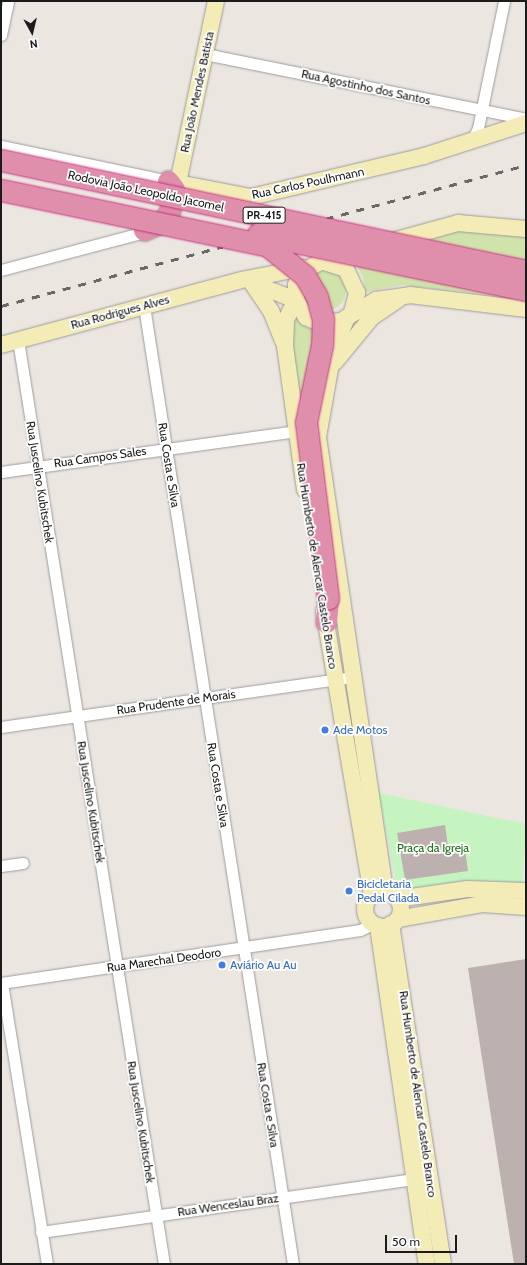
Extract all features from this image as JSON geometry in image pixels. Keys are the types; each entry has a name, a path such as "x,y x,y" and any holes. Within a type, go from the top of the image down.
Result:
{"highway":[{"name":"Rodovia João Leopoldo Jacomel","path":"1,160 526,270"},
{"name":"Rodovia João Leopoldo Jacomel","path":"1,180 526,290"},
{"path":"1,199 146,230 169,214 174,189 173,182"},
{"path":"1,190 268,246 305,276 317,297 323,319 322,345 306,422 328,599 326,622"}],"main road":[{"name":"Rua João Mendes Batista","path":"173,182 205,54 216,1"},
{"name":"Rua Carlos Poulhmann","path":"173,182 251,197 352,175 526,123"},
{"path":"526,229 476,222 447,225 330,262 308,267 296,285 296,300 306,317 319,323 333,323 376,300 410,295 526,309"},
{"path":"330,262 352,276 357,294 349,315"},
{"name":"Rua Rodrigues Alves","path":"1,345 144,306 308,267"},
{"path":"244,281 296,300"},
{"path":"244,281 271,311 285,346"},
{"path":"328,377 350,340 372,317 410,295"},
{"name":"Rua Humberto de Alencar Castelo Branco","path":"296,300 286,320 285,346 295,431 335,679 385,895"},
{"name":"Rua Humberto de Alencar Castelo Branco","path":"349,315 333,352 318,437 351,676 385,895"},
{"path":"526,891 501,897 444,908 385,923 364,909 385,895 467,889 501,897 526,907"},
{"path":"385,895 400,911 385,923"},
{"name":"Rua Humberto de Alencar Castelo Branco","path":"385,923 422,1178 427,1264"},
{"name":"Rua Humberto de Alencar Castelo Branco","path":"422,1178 443,1264"}],"street":[{"path":"1,35 8,1"},
{"path":"472,140 481,110 504,1"},
{"name":"Rua Agostinho dos Santos","path":"205,54 526,119"},
{"name":"Rua Carlos Poulhmann","path":"1,146 173,182"},
{"path":"1,270 147,232 166,221 172,213 173,182"},
{"name":"Rua Costa e Silva","path":"144,306 293,1264"},
{"name":"Rua Juscelino Kubitschek","path":"18,340 164,1264"},
{"name":"Rua Campos Sales","path":"1,472 295,431"},
{"name":"Rua Prudente de Morais","path":"1,727 351,676"},
{"path":"1,866 23,863"},
{"name":"Rua Marechal Deodoro","path":"1,983 360,930 385,923"},
{"path":"1,983 47,1264"},
{"name":"Rua Wenceslau Braz","path":"41,1232 422,1178"}],"green space":[{"path":"466,230 526,236 526,299 403,285 365,292 363,277 355,263 448,232"},
{"path":"321,269 329,269 337,272 343,278 346,290 343,302 337,308 329,311 321,311 313,308 307,302 304,294 304,286 307,278 313,272"},
{"path":"298,318 318,332 302,417 291,343 290,321"},
{"name":"Praça da Igreja","path":"379,793 526,824 522,890 398,894"}],"building":[{"path":"445,825 449,853 465,850 468,871 405,880 397,833"},
{"path":"526,959 526,1264 514,1264 468,968"}],"railway":[{"path":"1,306 526,165"}],"place":[{"name":"Ade Motos","path":"325,730"},
{"name":"Bicicletaria Pedal Cilada","path":"349,891"},
{"name":"Aviário Au Au","path":"222,965"}]}
